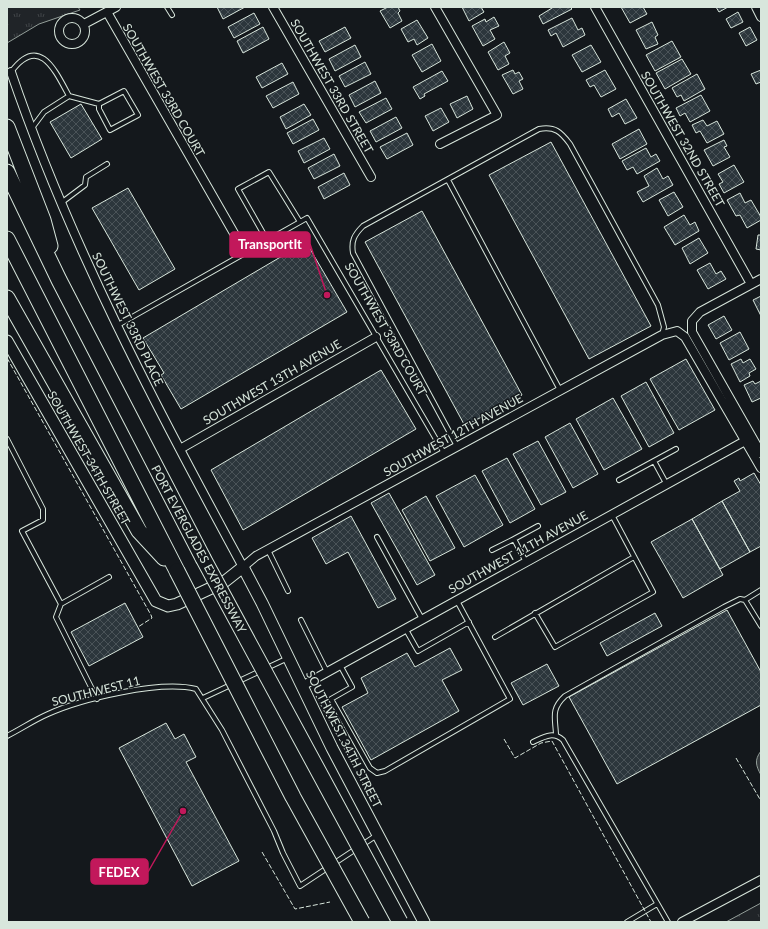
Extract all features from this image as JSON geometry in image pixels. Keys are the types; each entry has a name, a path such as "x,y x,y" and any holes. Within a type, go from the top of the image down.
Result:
{"highway":[{"path":"7,127 42,220 59,280"},
{"name":"PORT EVERGLADES EXPRESSWAY","path":"7,172 59,280 203,558 400,922"},
{"path":"7,239 293,797 362,922"},
{"path":"7,298 139,532 177,572"}],"street":[{"path":"84,24 116,7"},
{"name":"SOUTHWEST 33RD STREET","path":"273,7 370,177"},
{"path":"435,7 497,115 440,144"},
{"name":"SOUTHWEST 32ND STREET","path":"595,7 751,284"},
{"path":"756,7 761,17"},
{"name":"SOUTHWEST 33RD COURT","path":"107,12 239,242"},
{"name":"SOUTHWEST 33RD PLACE","path":"11,72 30,129 61,204 118,325 180,449 243,567"},
{"path":"761,279 700,312 692,321 692,332 761,453"},
{"name":"SOUTHWEST 12TH AVENUE","path":"243,567 256,556 444,453 662,335 677,331 685,337 745,441"},
{"name":"SOUTHWEST 13TH AVENUE","path":"180,449 376,337"},
{"name":"SOUTHWEST 34TH STREET","path":"7,341 148,588 159,604 173,606 224,582 243,567 332,748 424,922"},
{"path":"745,441 761,468"},
{"name":"SOUTHWEST 11TH AVENUE","path":"302,686 456,599 745,441"},
{"path":"682,922 761,880"}],"lane":[{"path":"167,7 172,15"},
{"path":"11,72 19,62 30,56 42,57 54,68 69,96 99,104 124,90 138,115 110,130 98,109 99,104"},
{"path":"30,129 44,112 69,96"},
{"path":"457,446 353,253 352,244 355,234 363,226 539,129 553,128 562,134 570,144 658,305 664,326 662,335"},
{"path":"61,204 85,185 86,177 107,164"},
{"path":"118,325 300,222 269,172 238,190 267,240"},
{"path":"448,180 560,390"},
{"name":"SOUTHWEST 33RD COURT","path":"300,222 307,218 444,453"},
{"path":"7,440 42,509 43,520 22,531 61,604"},
{"path":"619,480 676,449"},
{"path":"654,461 666,484"},
{"path":"535,613 555,647 653,592 612,514"},
{"path":"492,550 538,526"},
{"path":"377,537 422,619"},
{"path":"514,539 526,562"},
{"path":"267,550 288,591"},
{"path":"495,637 634,557"},
{"path":"97,699 56,617 61,604 109,577"},
{"path":"668,922 568,748 563,740 556,734 554,713 556,706 565,696 724,606 740,599 745,600 761,590"},
{"path":"340,664 352,687 331,699 370,768 377,772 385,771 510,700 456,599"},
{"path":"745,600 761,626"},
{"path":"301,620 327,672"},
{"path":"405,628 418,651 469,622"},
{"path":"289,658 203,698 274,831 283,853 300,886 377,835"},
{"name":"SOUTHWEST 11","path":"7,736 48,714 97,699 151,688 187,687 196,689 203,698"},
{"path":"533,742 551,734 556,734"},
{"path":"627,922 657,904"}],"green space":[{"path":"7,7 78,7 80,10 39,24 7,43"},
{"path":"761,903 761,922 726,922"}],"shaded area":[{"path":"761,751 761,775 756,763 757,757"}],"building":[{"path":"217,7 245,7 223,19"},
{"path":"388,7 398,7 400,11 398,13 402,21 390,28 380,11"},
{"path":"462,7 481,7 484,12 469,21"},
{"path":"551,7 570,7 572,9 543,24 539,16 552,8"},
{"path":"621,7 643,7 647,14 630,23"},
{"path":"716,7 728,7 719,12"},
{"path":"738,12 743,22 731,28 726,19"},
{"path":"254,13 260,24 234,38 228,27"},
{"path":"494,17 499,26 490,30 495,39 483,46 472,26 485,19 486,22"},
{"path":"572,18 578,30 582,28 585,35 563,47 556,33 551,36 548,30"},
{"path":"417,20 428,38 417,45 414,39 408,42 401,29"},
{"path":"652,22 658,35 655,37 658,44 646,49 636,30"},
{"path":"263,27 269,39 243,53 237,41"},
{"path":"345,27 351,38 325,52 319,41"},
{"path":"750,27 757,40 746,46 739,33"},
{"path":"672,41 681,57 655,71 646,55"},
{"path":"504,42 510,53 505,56 509,64 498,70 488,52"},
{"path":"432,44 441,61 422,72 412,55"},
{"path":"355,45 361,57 335,71 329,59"},
{"path":"591,45 601,62 582,72 572,55"},
{"path":"682,59 691,74 665,89 656,73"},
{"path":"365,62 371,74 345,87 339,76"},
{"path":"282,63 288,74 262,88 256,77"},
{"path":"513,70 515,74 519,72 523,79 519,81 523,89 513,94 502,75"},
{"path":"605,70 616,89 601,97 594,85 590,87 586,80"},
{"path":"761,70 761,82 756,84 751,74"},
{"path":"442,71 448,81 424,94 425,96 420,99 413,87"},
{"path":"697,74 705,89 684,101 681,95 677,97 672,88"},
{"path":"375,81 381,93 355,107 349,95"},
{"path":"293,82 299,94 273,108 266,96"},
{"path":"701,95 710,111 690,122 685,113 680,116 676,108"},
{"path":"467,96 473,109 457,118 450,104"},
{"path":"386,98 392,109 366,123 359,112"},
{"path":"626,99 637,118 625,124 619,113 612,117 608,109"},
{"path":"81,104 102,139 71,158 50,122"},
{"path":"304,104 311,115 286,129 280,117"},
{"path":"441,108 449,122 433,131 425,116"},
{"path":"396,117 402,128 376,142 370,131"},
{"path":"313,119 319,130 293,144 287,133"},
{"path":"703,120 707,126 717,121 724,134 707,143 700,131 696,133 692,125"},
{"path":"639,129 647,144 620,159 612,144"},
{"path":"407,133 413,145 387,159 380,147"},
{"path":"324,138 330,149 304,163 298,151"},
{"path":"724,140 727,146 724,147 730,157 713,166 704,150"},
{"path":"551,142 651,326 589,359 489,175"},
{"path":"646,148 651,157 656,154 660,161 637,174 633,167 627,170 622,161"},
{"path":"334,154 340,166 314,179 308,168"},
{"path":"734,165 744,182 724,193 719,184 723,182 718,174"},
{"path":"657,168 663,179 668,176 673,185 643,202 637,192 649,186 644,176"},
{"path":"344,173 350,185 324,199 318,187"},
{"path":"128,188 175,269 139,290 92,208"},
{"path":"674,192 683,207 668,216 659,200"},
{"path":"740,193 745,203 751,200 761,217 761,220 747,228 740,215 736,216 727,200"},
{"path":"422,211 522,395 465,426 365,242"},
{"path":"684,215 690,225 695,222 699,231 675,245 664,227"},
{"path":"758,235 761,235 761,250 756,249"},
{"path":"699,238 708,253 690,264 682,248"},
{"path":"306,242 347,312 181,409 161,375 164,373 143,338"},
{"path":"710,263 716,274 721,271 726,279 708,289 697,270"},
{"path":"761,296 761,316 753,300"},
{"path":"724,316 732,330 716,339 708,325"},
{"path":"740,332 749,349 729,360 720,343"},
{"path":"686,359 715,410 679,430 650,379"},
{"path":"741,359 743,363 750,359 756,369 749,373 750,376 740,382 731,364"},
{"path":"381,370 416,429 243,530 211,470"},
{"path":"753,381 755,384 761,381 761,398 752,402 744,385"},
{"path":"646,382 674,433 649,447 621,396"},
{"path":"613,398 642,449 604,470 576,419"},
{"path":"570,423 598,474 573,488 545,437"},
{"path":"538,441 566,492 541,505 513,454"},
{"path":"507,458 535,509 510,523 482,471"},
{"path":"754,473 761,485 761,546 750,552 722,501 740,491 734,481 739,478 740,481"},
{"path":"475,475 503,525 464,547 436,496"},
{"path":"389,493 435,575 417,585 371,503"},
{"path":"426,496 455,548 430,561 402,510"},
{"path":"722,501 750,552 720,569 692,519"},
{"path":"351,516 396,599 378,608 348,552 326,564 312,538"},
{"path":"692,519 723,575 683,598 651,542"},
{"path":"125,603 143,637 89,666 71,632"},
{"path":"727,610 761,672 761,705 617,784 569,697"},
{"path":"655,613 662,626 607,656 600,643"},
{"path":"450,648 462,670 442,680 459,711 371,760 342,707 368,693 361,678 407,653 415,667"},
{"path":"547,664 559,686 523,705 511,683"},
{"path":"166,723 175,739 184,734 196,757 186,762 239,861 192,886 119,748"}],"fence":[{"path":"7,358 151,615 152,618 138,627"},
{"path":"316,696 370,796"},
{"path":"504,739 515,758 541,743 552,741 651,922"},
{"path":"736,758 761,801"},
{"path":"262,852 295,909 330,902"}],"place":[{"name":"TransportIt","path":"327,295"},
{"name":"FEDEX","path":"183,811"}]}
